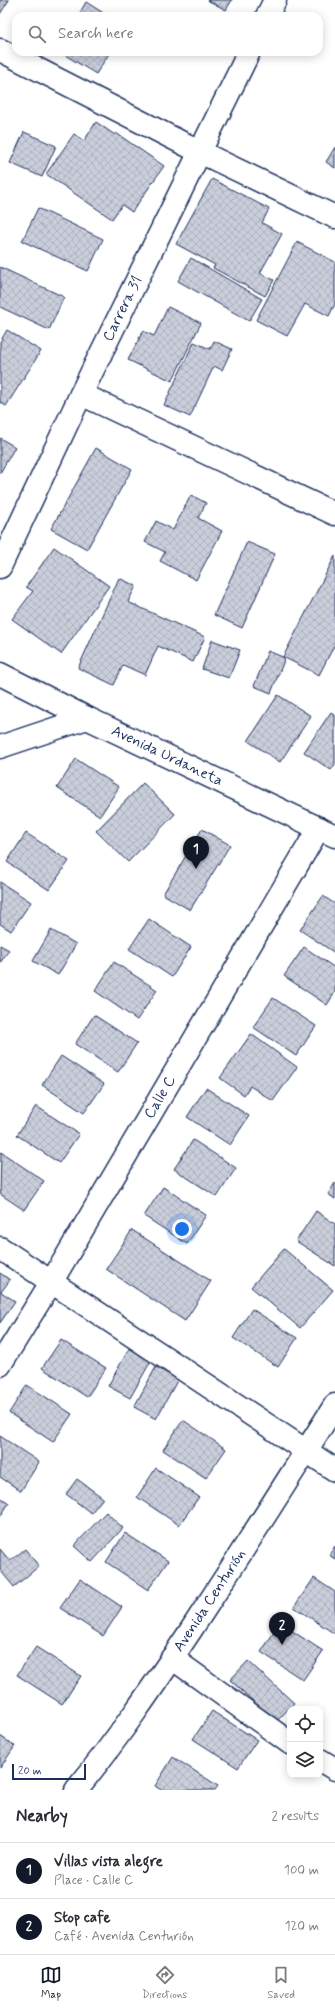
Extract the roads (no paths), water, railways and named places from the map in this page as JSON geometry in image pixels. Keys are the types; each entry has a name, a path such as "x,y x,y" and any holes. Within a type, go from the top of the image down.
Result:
{"street":[{"path":"269,12 275,0"},
{"path":"0,50 200,152 335,217"},
{"name":"Carrera 31","path":"0,567 81,394 247,56"},
{"path":"81,394 335,514"},
{"name":"Avenida Urdaneta","path":"0,674 87,718 327,832"},
{"path":"0,747 87,718"},
{"name":"Calle C","path":"0,1365 327,832"},
{"path":"0,1248 52,1281 305,1452 335,1470"},
{"name":"Avenida Centurión","path":"76,1790 105,1754 172,1658 252,1537 335,1405"},
{"path":"172,1658 289,1742"},
{"path":"323,1762 335,1769"}],"place":[{"name":"Villas vista alegre","path":"196,869"},
{"name":"Stop cafe","path":"282,1645"}]}
